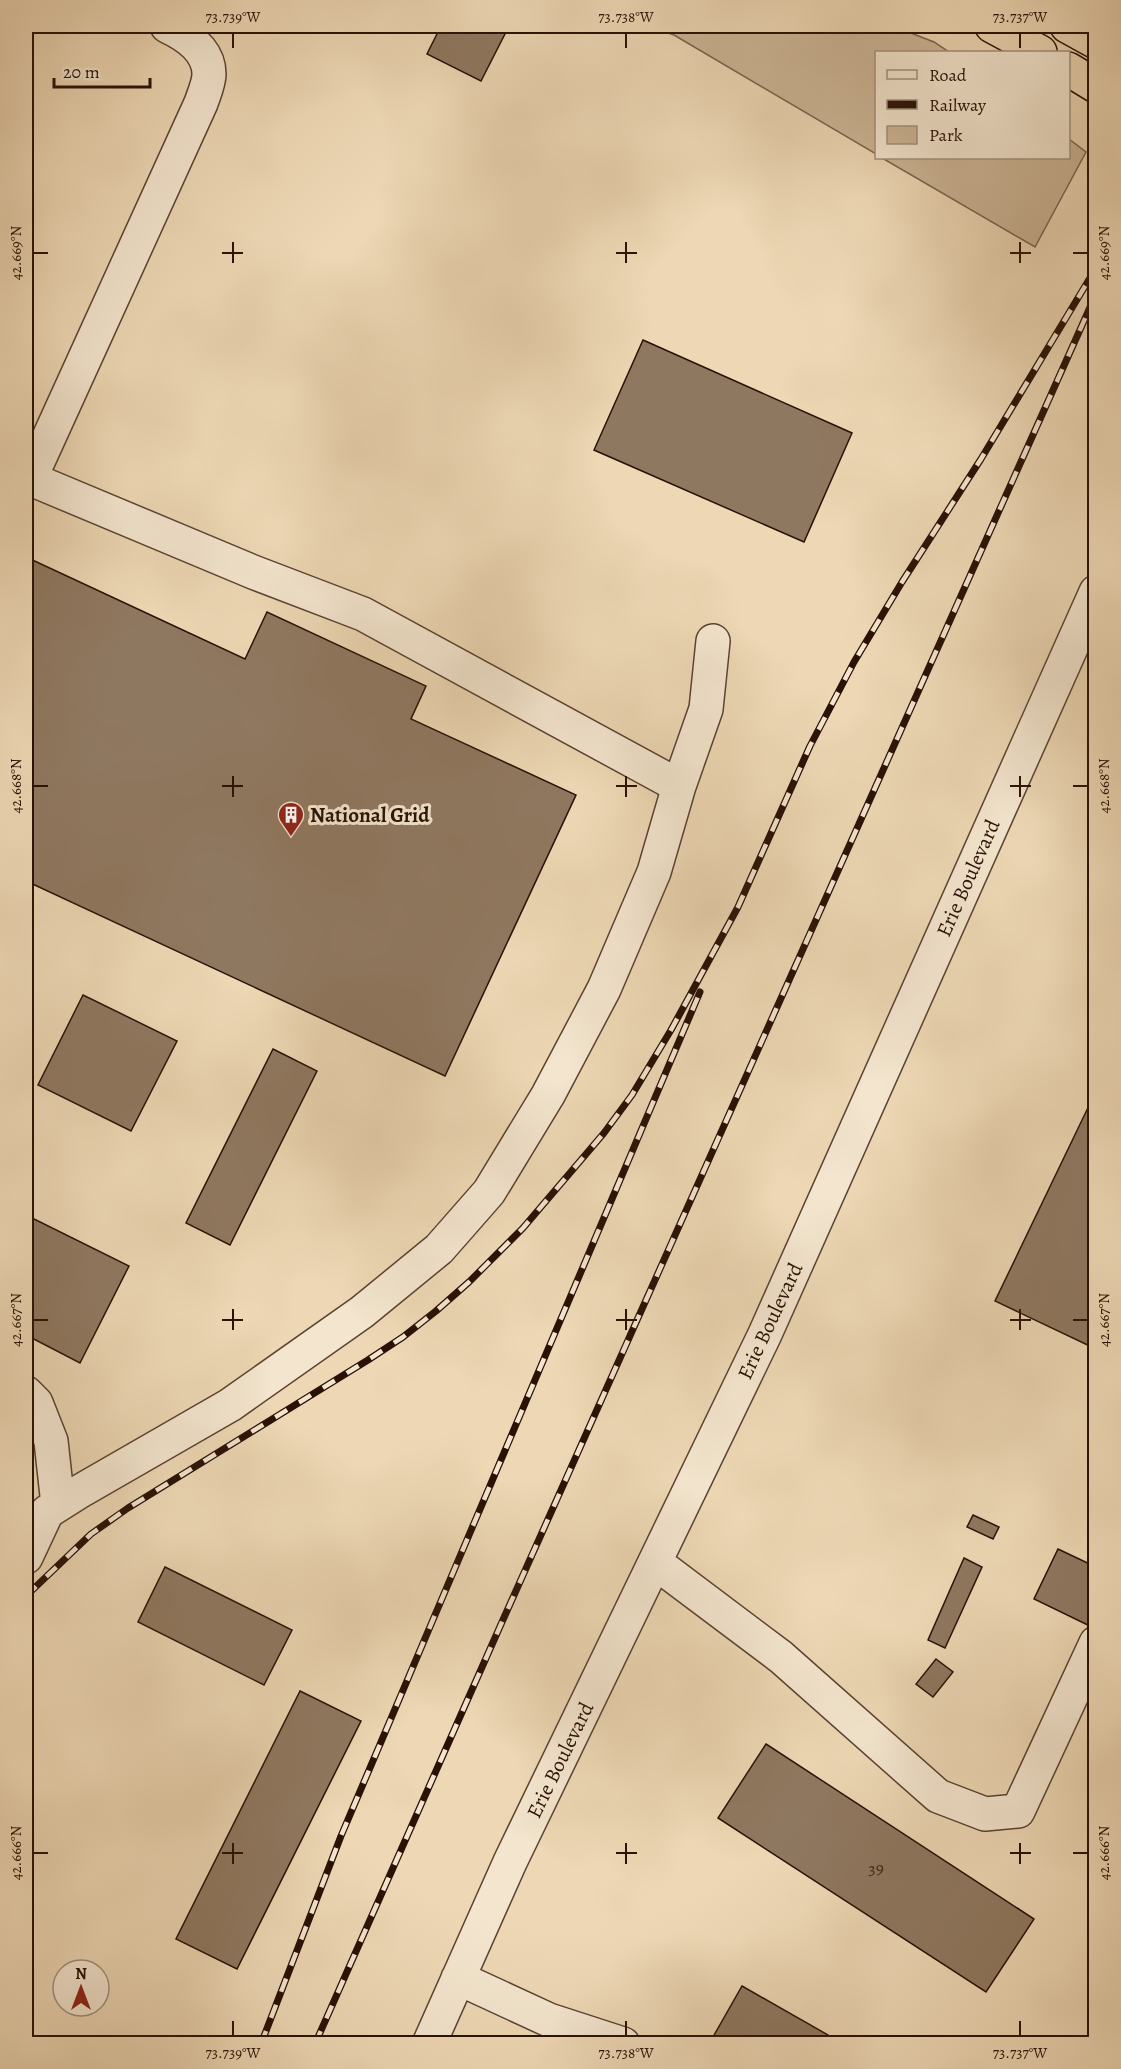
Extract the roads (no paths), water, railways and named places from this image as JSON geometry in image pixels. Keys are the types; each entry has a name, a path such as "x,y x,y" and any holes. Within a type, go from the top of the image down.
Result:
{"highway":[{"path":"992,26 1038,51"},
{"path":"1067,26 1095,42"},
{"path":"1070,70 1095,87"}],"street":[{"path":"166,26 182,33 205,54 210,75 201,103 28,478 253,572 363,614 679,786"},
{"name":"Erie Boulevard","path":"429,2043 510,1863 765,1334 1095,592"},
{"path":"26,1557 47,1512 230,1405 362,1312 439,1249 489,1192 548,1095 604,989 654,872 679,786 706,709 713,641"},
{"path":"26,1393 36,1403 51,1441 58,1505"},
{"path":"656,1563 781,1657 938,1796 985,1814 1018,1811 1095,1643"},
{"path":"458,1978 549,2020 623,2043"}],"railway":[{"path":"26,1596 91,1534 128,1508 368,1360 403,1337 436,1311 523,1228 604,1133 632,1095 671,1030 738,907 810,746 854,662 981,459 1096,268"},
{"path":"315,2044 1096,294"},
{"path":"261,2044 341,1836 700,992"}],"place":[{"name":"National Grid","path":"291,838"}]}
